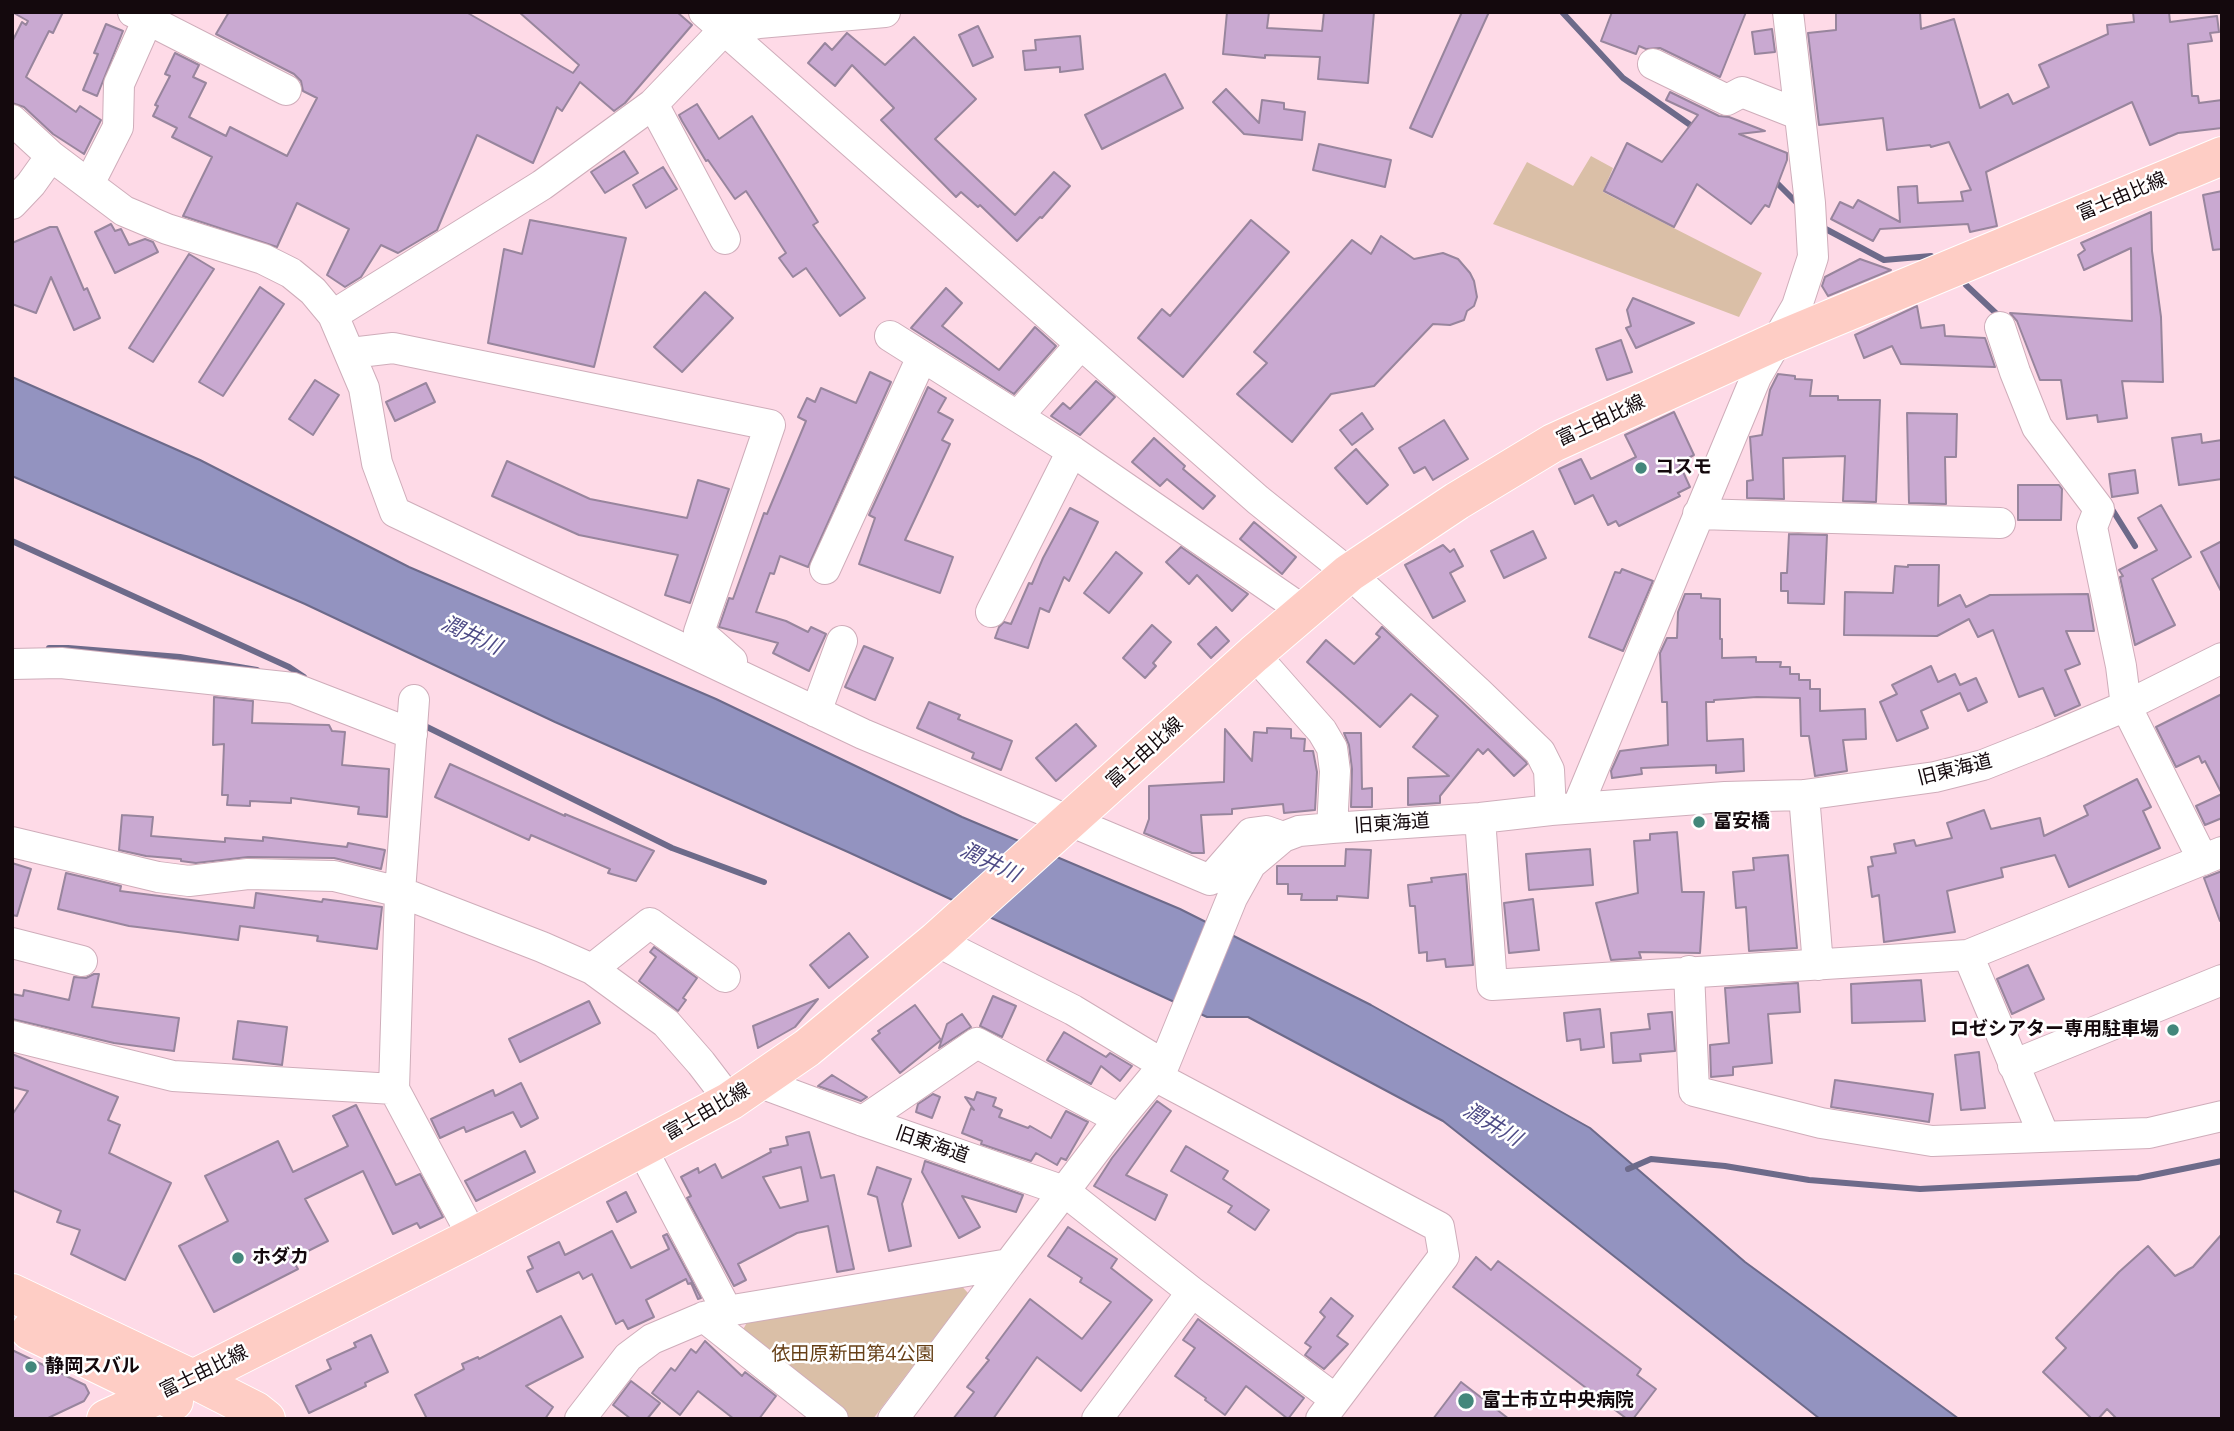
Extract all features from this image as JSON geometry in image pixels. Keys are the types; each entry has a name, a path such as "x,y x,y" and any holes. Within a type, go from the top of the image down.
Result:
{"main road":[{"name":"富士由比線","path":"106,1419 169,1397 642,1149 744,1092 807,1048 940,937 1254,654 1349,573 1457,501 1553,443 1777,341 2222,156"},
{"path":"12,1293 169,1397 256,1411 266,1419"},
{"path":"12,1322 215,1419"}],"street":[{"path":"333,315 542,185 653,104 714,21 885,12"},
{"path":"1564,809 1698,514 1756,377 1797,306 1813,257 1810,203 1788,12"},
{"path":"89,184 118,127 119,84 144,15 286,90"},
{"path":"714,21 1258,500 1349,573 1540,752 1564,809"},
{"path":"1653,64 1727,100 1742,92 1798,114"},
{"path":"653,104 725,239"},
{"path":"12,120 51,156 124,211 167,229 262,259 291,274 313,291 333,315 364,388 377,463 395,512 816,712 1064,826 1210,880 1251,833 1266,831 1283,837"},
{"path":"12,204 31,184 51,156"},
{"path":"1480,818 1492,985 1968,956 2212,856 2126,706 2121,666 2093,536 2092,527 2099,509 2037,427 2000,327"},
{"path":"890,336 1072,450 1304,611"},
{"path":"1018,416 1081,344"},
{"path":"351,353 393,348 771,425 699,632 736,665 737,674"},
{"path":"825,569 922,357"},
{"path":"991,612 1072,450"},
{"path":"1698,514 2000,523"},
{"path":"816,712 842,640"},
{"path":"1254,654 1322,731 1332,748 1335,771 1332,828"},
{"name":"旧東海道","path":"744,1092 863,1121 1064,1191 1160,1070 1232,898 1251,864 1283,837 1299,831 1564,809 1726,797 1804,795 1935,777 1983,765 2126,706 2222,658"},
{"path":"12,664 61,663 293,688 412,734"},
{"path":"414,700 400,892 394,1089 472,1237"},
{"path":"1804,795 1818,965"},
{"path":"12,842 158,877 189,881 248,874 334,876 400,892 542,947 592,970 666,1023 701,1063 744,1092"},
{"path":"592,970 650,923 725,977"},
{"path":"892,1419 1064,1191 1192,1292 1328,1409 1444,1256 1439,1227 1160,1070 1073,1010 940,937"},
{"path":"12,943 82,961"},
{"path":"1968,956 2044,1136"},
{"path":"1689,971 1694,1091 1821,1123 1932,1141 2149,1133 2222,1116"},
{"path":"2013,1065 2222,981"},
{"path":"12,1035 173,1076 394,1089"},
{"path":"863,1121 977,1043 1119,1119"},
{"path":"642,1149 716,1314 833,1419"},
{"path":"591,1415 628,1357 652,1339 716,1314 1009,1264"},
{"path":"1097,1419 1192,1292"}],"green space":[{"path":"1591,156 1613,168 1603,192 1762,273 1739,317 1493,224 1527,162 1573,186"},
{"name":"依田原新田第4公園","path":"956,1280 968,1293 873,1419 846,1419 741,1333 749,1319"}],"water":[{"name":"潤井川","path":"12,377 200,460 409,567 716,699 962,817 1180,909 1371,1005 1590,1128 1745,1262 1959,1419 1820,1419 1443,1121 1248,1017 1207,1017 848,852 555,722 305,604 12,476"}],"building":[{"path":"12,12 63,12 53,33 49,31 26,77 76,112 80,106 101,120 84,154 53,134 24,107 12,103 12,42 22,22 26,25 28,21"},
{"path":"229,12 466,12 573,73 579,65 519,12 677,12 692,25 625,103 614,111 580,82 562,111 557,107 533,163 477,135 437,230 398,253 381,245 361,277 345,287 327,275 349,229 297,203 277,247 183,216 212,157 172,137 177,128 153,116 158,106 155,105 170,76 165,74 175,53 199,65 193,77 206,83 189,117 226,136 230,127 287,156 317,98 303,91 301,81 294,74 216,34"},
{"path":"1227,12 1269,12 1267,28 1322,31 1324,12 1374,12 1368,83 1318,79 1320,57 1265,55 1265,58 1223,54"},
{"path":"1462,12 1489,12 1432,137 1410,128"},
{"path":"1612,12 1746,12 1720,77 1660,48 1646,49 1639,46 1636,54 1601,41"},
{"path":"1836,12 1920,12 1921,29 1954,19 1980,108 2008,94 2013,104 2049,87 2039,65 2108,34 2107,25 2134,22 2133,12 2169,12 2170,22 2217,16 2219,32 2210,33 2212,41 2188,44 2192,96 2198,96 2199,103 2222,100 2222,128 2178,133 2150,145 2132,102 1986,172 1997,226 1970,232 1968,224 1880,229 1873,241 1831,219 1840,202 1853,208 1858,200 1900,222 1898,187 1917,186 1918,203 1963,201 1961,192 1971,190 1949,142 1931,147 1887,150 1883,118 1819,125 1808,33 1836,30"},
{"path":"106,24 123,31 97,96 83,90 98,54 94,53"},
{"path":"978,26 993,57 973,66 959,35"},
{"path":"1772,29 1775,52 1755,54 1752,32"},
{"path":"847,33 885,65 914,37 976,99 935,139 1015,215 1054,172 1070,186 1017,241 980,205 978,207 961,192 956,197 881,120 894,108 852,65 835,86 808,63 825,43 832,50"},
{"path":"1080,36 1083,69 1060,72 1060,67 1025,70 1023,51 1036,50 1035,40"},
{"path":"1165,74 1183,108 1102,149 1085,115"},
{"path":"1226,89 1259,123 1262,100 1284,103 1284,109 1305,112 1302,140 1244,134 1213,102"},
{"path":"1670,92 1719,116 1729,117 1765,131 1739,134 1787,153 1787,160 1769,207 1765,205 1751,224 1697,184 1674,227 1604,191 1627,143 1662,162 1698,115 1666,100"},
{"path":"697,104 719,139 752,116 818,222 813,225 865,298 840,316 806,268 793,277 779,258 786,253 746,191 735,199 708,160 706,161 682,121 679,115"},
{"path":"1319,144 1391,160 1385,187 1313,170"},
{"path":"624,151 638,173 605,193 591,172"},
{"path":"663,167 677,189 646,208 633,185"},
{"path":"2222,191 2222,249 2213,250 2203,195"},
{"path":"2151,212 2152,251 2161,317 2163,382 2122,381 2127,418 2098,422 2097,415 2067,419 2061,380 2040,380 2017,321 2010,313 2132,321 2131,248 2084,270 2078,255 2085,250 2081,243"},
{"path":"530,220 626,238 594,367 488,343 504,249 522,254"},
{"path":"1251,220 1289,252 1183,377 1138,338 1162,309 1170,316"},
{"path":"111,224 115,231 121,229 129,245 145,239 153,242 158,252 115,273 95,232"},
{"path":"50,227 57,227 84,290 87,288 100,318 74,330 51,277 36,313 12,304 12,243"},
{"path":"1381,236 1414,259 1443,253 1458,259 1474,281 1477,297 1474,306 1467,311 1464,320 1450,325 1433,324 1374,386 1331,394 1292,442 1237,394 1267,363 1254,352 1352,240 1371,254"},
{"path":"189,254 214,269 153,362 129,348"},
{"path":"1860,259 1891,270 1828,296 1822,286 1825,277"},
{"path":"260,287 284,304 223,396 199,382"},
{"path":"946,288 962,303 942,326 999,370 1035,327 1056,346 1014,394 911,328"},
{"path":"705,292 733,318 682,372 654,347"},
{"path":"1633,298 1694,323 1636,348 1626,328 1631,326 1627,310"},
{"path":"1917,306 1921,328 1944,325 1945,336 1985,338 1995,367 1901,364 1892,346 1864,358 1855,335"},
{"path":"1621,340 1632,372 1607,380 1596,349"},
{"path":"870,372 891,382 808,567 780,556 774,574 770,573 756,612 786,621 808,632 811,627 826,634 809,671 773,653 778,643 719,627 729,598 733,599 764,513 767,514 806,421 798,417 807,398 815,402 821,388 856,403"},
{"path":"1778,374 1812,380 1810,396 1838,396 1838,400 1880,400 1876,502 1843,501 1845,456 1783,458 1784,499 1747,498 1747,481 1753,480 1750,437 1762,435 1770,390"},
{"path":"315,380 339,395 313,435 289,419"},
{"path":"1096,381 1115,397 1080,435 1051,416 1063,403 1070,409"},
{"path":"426,383 435,402 395,421 386,402"},
{"path":"928,387 946,398 938,412 953,420 942,440 950,444 905,540 953,557 940,593 859,564 875,518 869,515"},
{"name":"コスモ","path":"1674,412 1694,455 1679,463 1690,487 1678,493 1680,496 1619,526 1616,521 1608,525 1593,495 1575,504 1559,469 1581,459 1591,479 1636,457 1625,435"},
{"path":"1362,413 1373,429 1352,445 1340,430"},
{"path":"1907,413 1957,414 1956,457 1945,457 1946,504 1909,503"},
{"path":"1444,420 1468,459 1433,480 1425,467 1414,473 1399,448"},
{"path":"2201,434 2202,443 2222,440 2222,479 2179,485 2172,438"},
{"path":"1154,438 1185,466 1183,469 1215,496 1203,509 1167,479 1160,486 1132,462"},
{"path":"1356,449 1388,485 1367,504 1335,468"},
{"path":"507,461 590,499 687,518 698,480 729,489 690,603 665,595 678,555 579,535 492,496"},
{"path":"2135,470 2138,493 2112,497 2109,474"},
{"path":"2018,485 2059,485 2062,489 2061,520 2018,520"},
{"path":"2161,505 2191,557 2152,579 2175,625 2135,645 2120,577 2123,576 2119,570 2157,550 2138,518"},
{"path":"1070,508 1098,522 1069,581 1064,577 1049,612 1040,608 1028,648 995,638 1004,622 1011,624 1029,583 1032,584"},
{"path":"1254,522 1296,557 1282,574 1240,539"},
{"path":"1533,531 1546,558 1504,578 1491,551"},
{"path":"1789,534 1827,535 1824,604 1788,603 1788,591 1781,591 1781,573 1787,573"},
{"path":"2222,541 2222,593 2201,552"},
{"path":"1443,545 1450,552 1454,549 1463,566 1450,573 1465,601 1433,618 1405,565"},
{"path":"1181,547 1248,594 1232,611 1197,575 1189,584 1166,562"},
{"path":"1116,552 1142,573 1109,613 1084,593"},
{"path":"1939,565 1938,606 1960,595 1966,607 1990,595 2088,594 2094,631 2066,631 2080,664 2065,670 2080,705 2055,716 2043,688 2019,697 1993,630 1978,637 1969,619 1937,636 1844,635 1845,592 1893,593 1895,566"},
{"path":"1622,569 1653,581 1623,651 1589,637 1615,572 1620,573"},
{"path":"1685,594 1701,594 1701,598 1720,599 1722,658 1756,657 1756,662 1781,662 1780,667 1790,667 1790,674 1799,674 1799,680 1810,680 1810,689 1820,689 1820,711 1865,709 1866,739 1843,740 1847,771 1815,776 1809,736 1801,736 1800,698 1757,697 1706,702 1707,741 1743,739 1744,771 1716,773 1716,765 1641,768 1642,774 1612,778 1611,771 1620,751 1668,745 1667,702 1662,702 1660,653 1667,638 1677,638 1678,612"},
{"path":"1152,625 1171,642 1153,663 1156,666 1145,678 1123,658"},
{"path":"1216,627 1229,641 1211,658 1198,644"},
{"path":"1382,627 1527,764 1514,776 1488,749 1483,754 1478,749 1440,796 1440,803 1408,805 1408,778 1449,776 1413,747 1438,716 1411,694 1380,727 1307,662 1326,640 1354,664 1380,637 1376,634"},
{"path":"864,646 893,658 875,700 845,687"},
{"path":"1931,666 1938,682 1955,674 1960,685 1976,678 1987,702 1968,711 1960,693 1921,711 1928,728 1897,741 1880,702 1897,694 1892,685"},
{"path":"2222,694 2222,794 2205,761 2202,763 2199,756 2176,767 2156,727"},
{"path":"214,697 253,701 252,723 329,725 332,731 345,732 342,765 389,769 387,817 358,814 359,807 291,798 291,803 250,801 250,806 227,805 228,795 222,795 224,744 213,745"},
{"path":"929,702 960,715 958,719 1012,741 1001,770 972,758 974,753 917,728"},
{"path":"1076,724 1096,746 1056,781 1036,758"},
{"path":"1267,728 1291,729 1291,738 1305,739 1304,751 1313,751 1317,772 1315,810 1284,813 1283,804 1232,809 1232,814 1201,815 1204,853 1192,853 1144,833 1149,819 1149,786 1224,782 1225,729 1252,761 1254,732 1267,733"},
{"path":"1344,733 1361,733 1362,789 1372,788 1372,807 1351,807 1352,769 1349,745"},
{"path":"450,764 565,816 654,851 636,881 608,873 610,869 531,835 529,840 435,797"},
{"path":"2137,779 2151,807 2143,811 2160,848 2069,887 2055,855 2001,868 2003,877 1947,891 1955,932 1884,942 1879,895 1872,897 1868,867 1873,866 1871,857 1896,853 1894,844 1914,840 1916,846 1952,838 1947,823 1984,810 1991,829 2040,818 2044,836 2088,815 2084,806"},
{"path":"2222,794 2222,818 2205,825 2196,806"},
{"path":"122,815 153,817 151,836 225,842 225,838 263,841 263,837 347,847 348,843 385,850 381,869 334,858 248,857 196,863 119,850"},
{"path":"1677,832 1682,892 1704,892 1700,953 1639,952 1641,958 1611,960 1596,903 1638,893 1634,841 1650,840 1650,834"},
{"path":"1346,849 1371,850 1368,898 1337,896 1337,900 1301,900 1302,894 1288,894 1288,884 1277,884 1277,866 1345,866"},
{"path":"1590,849 1593,885 1529,890 1526,854"},
{"path":"1788,855 1797,948 1749,951 1746,907 1736,908 1733,872 1754,870 1753,858"},
{"path":"12,863 31,869 17,916 12,915"},
{"path":"2222,871 2222,921 2220,921 2204,878"},
{"path":"66,873 121,886 120,891 254,908 256,893 382,907 377,949 317,941 318,936 240,926 238,940 129,926 58,909"},
{"path":"1466,874 1473,965 1446,967 1445,959 1427,961 1427,952 1419,953 1415,906 1410,906 1408,885 1432,882 1431,878"},
{"path":"1533,899 1539,950 1509,953 1504,903"},
{"path":"849,933 868,957 829,988 810,965"},
{"path":"654,947 697,978 683,998 686,1000 678,1011 639,981 656,957 650,952"},
{"path":"2028,965 2044,999 2012,1014 1997,979"},
{"path":"99,974 92,1007 179,1018 174,1051 114,1043 12,1019 12,994 23,996 24,990 69,1000 74,977 86,978"},
{"path":"1921,980 1925,1021 1852,1023 1851,984"},
{"path":"1798,983 1800,1012 1768,1014 1772,1063 1733,1067 1733,1075 1711,1077 1710,1045 1729,1043 1725,988"},
{"path":"993,996 1016,1006 1002,1037 980,1026"},
{"path":"818,999 795,1027 758,1048 753,1026"},
{"path":"589,1001 600,1023 520,1062 509,1039"},
{"path":"915,1005 941,1040 900,1073 872,1039 880,1033 878,1031"},
{"path":"1600,1009 1604,1047 1581,1050 1580,1039 1567,1041 1564,1013"},
{"path":"1672,1012 1675,1051 1640,1054 1641,1061 1613,1063 1611,1033 1650,1029 1648,1014"},
{"path":"962,1014 971,1027 939,1048 947,1024"},
{"path":"238,1021 287,1027 282,1065 233,1059"},
{"path":"1064,1032 1106,1057 1110,1053 1132,1066 1120,1081 1101,1066 1091,1084 1047,1060"},
{"path":"1979,1052 1985,1108 1961,1110 1955,1055"},
{"path":"12,1054 118,1097 108,1120 120,1125 109,1153 171,1183 125,1280 71,1254 80,1230 57,1222 61,1211 12,1190 12,1115 28,1091 12,1087"},
{"path":"832,1075 867,1097 861,1101 818,1086"},
{"path":"1835,1080 1933,1094 1929,1122 1831,1107"},
{"path":"521,1083 538,1118 521,1127 513,1112 466,1132 464,1127 440,1138 431,1119 493,1090 495,1096"},
{"path":"977,1092 996,1098 993,1106 1002,1110 999,1117 1028,1128 1030,1126 1051,1138 1066,1111 1088,1122 1066,1160 1061,1158 1057,1165 1036,1153 1031,1161 981,1144 982,1141 962,1133 971,1108 974,1110 965,1097 974,1100"},
{"path":"933,1094 940,1097 932,1118 916,1112 918,1104"},
{"path":"1157,1101 1171,1111 1126,1175 1167,1195 1155,1220 1094,1186 1112,1158"},
{"path":"356,1105 396,1185 420,1174 443,1217 420,1228 417,1223 393,1234 363,1171 305,1199 328,1241 292,1259 298,1269 214,1312 179,1246 228,1221 205,1176 278,1141 293,1172 348,1146 333,1116"},
{"path":"809,1132 821,1178 834,1175 854,1269 837,1272 828,1226 797,1233 738,1264 746,1280 734,1286 687,1198 691,1196 681,1177 698,1168 699,1173 715,1164 722,1178 771,1152 770,1149 788,1145 786,1137","holes":["801,1167 808,1201 780,1208 763,1177"]},
{"path":"1186,1146 1228,1171 1223,1179 1269,1210 1255,1230 1228,1212 1232,1206 1171,1171"},
{"path":"525,1151 535,1172 476,1201 465,1181"},
{"path":"925,1161 1023,1195 1016,1212 962,1196 980,1227 959,1238 922,1172"},
{"path":"877,1167 911,1179 902,1204 911,1246 889,1251 877,1197 868,1194"},
{"path":"626,1192 636,1212 617,1222 607,1202"},
{"path":"1068,1227 1117,1259 1111,1268 1152,1300 1081,1391 1037,1357 993,1419 953,1419 974,1392 967,1387 989,1360 986,1358 1030,1299 1082,1339 1111,1302 1080,1282 1082,1278 1048,1256"},
{"path":"612,1231 631,1268 669,1249 663,1236 667,1234 701,1298 698,1299 691,1283 688,1284 686,1279 646,1300 654,1317 628,1329 623,1320 616,1324 592,1274 583,1279 579,1272 537,1292 527,1271 533,1268 528,1257 559,1242 565,1255"},
{"path":"2222,1234 2222,1419 2117,1419 2107,1409 2098,1419 2092,1419 2043,1372 2066,1348 2056,1338 2119,1272 2148,1246 2175,1276 2193,1267"},
{"path":"1476,1257 1491,1270 1498,1261 1641,1369 1637,1375 1656,1389 1633,1419 1627,1419 1453,1287"},
{"path":"1331,1298 1353,1316 1337,1336 1348,1344 1324,1369 1305,1355 1311,1347 1305,1343 1325,1317 1320,1312"},
{"path":"561,1316 583,1357 526,1386 553,1407 545,1419 427,1419 415,1395 464,1369 462,1364 478,1357 479,1359"},
{"path":"1198,1319 1304,1398 1288,1419 1246,1386 1225,1415 1175,1376 1195,1348 1183,1340"},
{"path":"371,1335 388,1372 365,1383 366,1386 309,1413 296,1386 331,1369 327,1360 356,1347 354,1343"},
{"path":"705,1341 742,1376 745,1372 776,1396 759,1419 734,1419 698,1391 680,1415 652,1393 671,1368 675,1371 691,1349 696,1353"},
{"name":"静岡スバル","path":"12,1350 85,1385 89,1393 84,1401 46,1419 12,1419"},
{"path":"631,1381 660,1403 647,1419 631,1419 613,1405"},
{"name":"富士市立中央病院","path":"1461,1382 1509,1419 1433,1419"}],"waterway":[{"path":"1562,12 1623,78 1696,129"},
{"path":"1773,179 1800,206"},
{"path":"1820,226 1884,260 1931,256"},
{"path":"1966,285 2001,318"},
{"path":"2110,506 2135,546"},
{"path":"12,541 289,667 304,677"},
{"path":"49,648 180,657 257,670"},
{"path":"425,726 672,848 764,882"},
{"path":"1628,1169 1651,1159 1725,1166 1809,1180 1920,1189 2138,1178 2222,1161"}],"place":[{"name":"コスモ","path":"1641,468"},
{"name":"冨安橋","path":"1699,822"},
{"name":"ロゼシアター専用駐車場","path":"2173,1030"},
{"name":"ホダカ","path":"238,1258"},
{"name":"静岡スバル","path":"31,1367"},
{"name":"富士市立中央病院","path":"1466,1401"}]}
